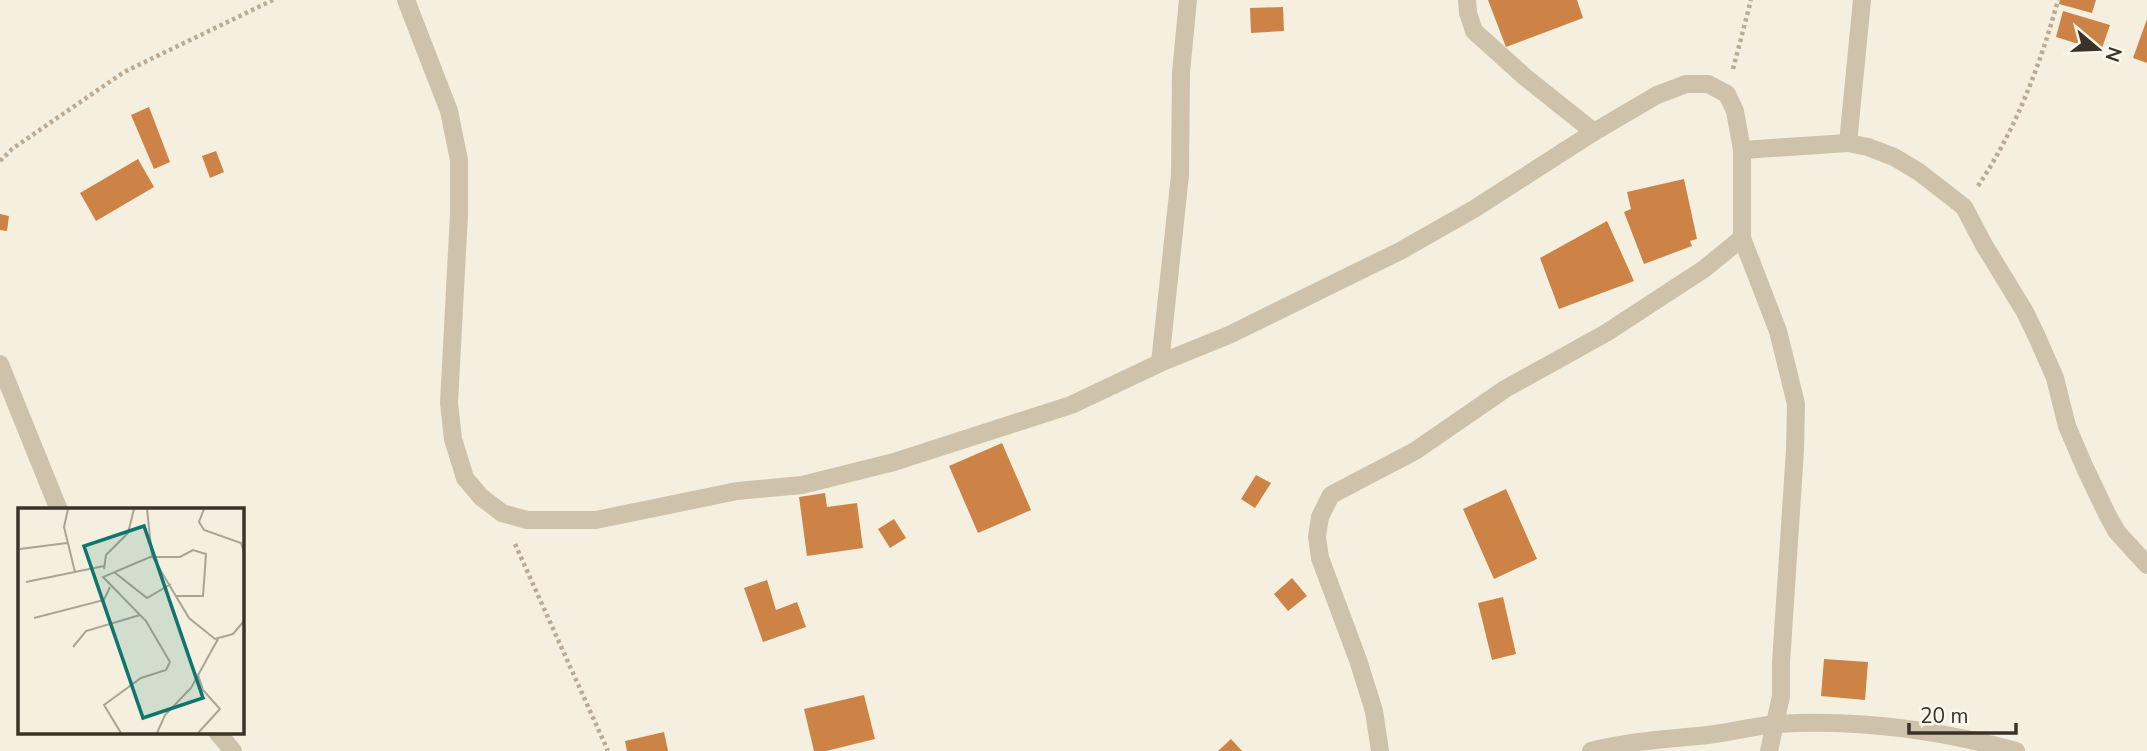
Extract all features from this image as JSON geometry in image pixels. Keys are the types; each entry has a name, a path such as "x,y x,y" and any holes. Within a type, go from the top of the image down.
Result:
{"street":[{"path":"406,0 449,111 459,160 459,214 449,403 453,439 466,478 481,497 502,513 527,520 596,520 737,491 802,485 894,463 1071,405 1160,363 1230,335 1400,251 1474,209 1594,131 1657,95 1686,84 1708,84 1727,94 1735,111 1742,150 1742,239 1779,331 1796,404 1780,696 1769,751"},
{"path":"1160,363 1181,175 1181,72 1188,0"},
{"path":"1467,0 1474,31 1525,77 1594,131"},
{"path":"1848,143 1862,0"},
{"path":"1742,150 1848,143 1868,147 1894,157 1919,172 1964,207 2025,312 2042,347 2055,378 2067,426 2097,494 2117,532 2147,565"},
{"path":"1380,751 1374,711 1320,558 1317,537 1320,517 1331,495 1415,451 1505,389 1606,332 1704,269 1742,239"},
{"path":"0,364 59,508"},
{"path":"1591,751 1776,724 1867,723 1939,733 2016,751"},
{"path":"219,734 233,751"}],"path":[{"path":"0,161 12,149 124,72 273,0"},
{"path":"1727,94 1751,0"},
{"path":"1964,207 1994,162 2014,124 2045,46 2057,0"},
{"path":"502,513 608,751"}],"building":[{"path":"1488,0 1577,0 1583,18 1506,47"},
{"path":"2060,0 2096,0 2092,13 2059,4"},
{"path":"1283,7 1284,31 1251,33 1250,8"},
{"path":"2063,11 2110,25 2101,51 2056,37"},
{"path":"2147,19 2147,63 2133,58"},
{"path":"149,107 170,162 154,169 131,115"},
{"path":"216,151 224,172 210,178 202,156"},
{"path":"138,159 154,187 96,221 80,193"},
{"path":"1684,179 1697,239 1690,241 1692,246 1644,264 1624,212 1631,209 1627,192"},
{"path":"0,214 9,216 7,231 0,230"},
{"path":"1607,221 1634,281 1559,309 1540,258"},
{"path":"1002,443 1031,510 978,533 949,466"},
{"path":"1256,475 1271,483 1255,508 1241,499"},
{"path":"1506,489 1537,559 1494,579 1463,509"},
{"path":"825,493 827,507 857,503 863,548 807,556 799,497"},
{"path":"894,519 906,538 890,548 878,529"},
{"path":"1292,578 1307,596 1288,611 1274,594"},
{"path":"767,580 776,610 797,602 806,627 763,642 744,588"},
{"path":"1503,597 1516,654 1492,660 1478,603"},
{"path":"1824,659 1868,662 1865,700 1821,696"},
{"path":"864,695 875,739 826,751 814,751 804,709"},
{"path":"664,732 668,751 627,751 625,741"},
{"path":"1231,739 1242,751 1218,751"}]}
